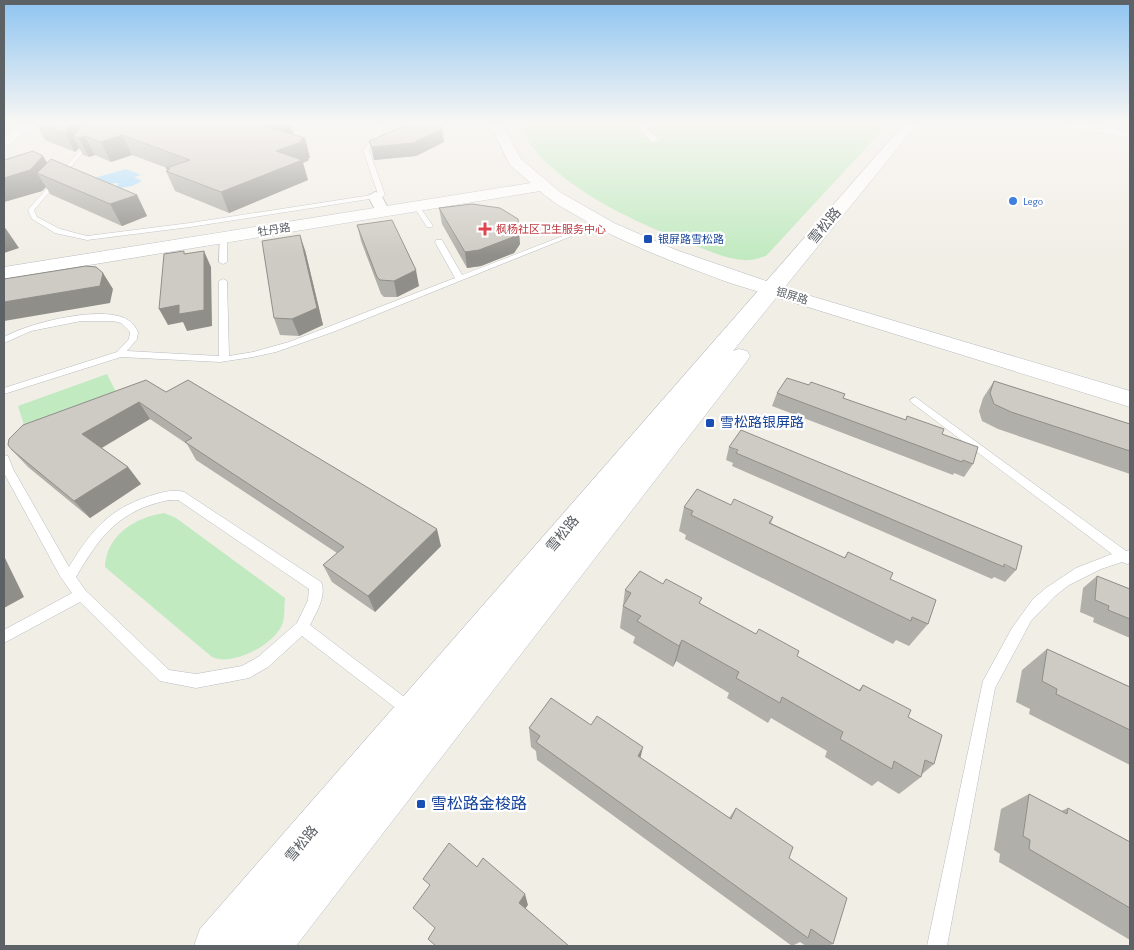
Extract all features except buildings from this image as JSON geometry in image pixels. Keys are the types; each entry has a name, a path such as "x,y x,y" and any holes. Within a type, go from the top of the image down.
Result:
{"main road":[{"name":"银屏路","path":"525,168 544,186 601,223 674,256 721,274 1130,399"},
{"name":"雪松路","path":"267,946 876,168"},
{"name":"雪松路","path":"217,946 413,712 886,168"},
{"name":"牡丹路","path":"4,274 544,186"}],"street":[{"path":"375,196 383,212"}],"lane":[{"path":"67,168 31,210 34,218 58,231 75,237 102,237 382,195 371,168"},
{"path":"418,206 429,226"},
{"path":"4,391 120,354 136,353 194,358 224,358 261,353 327,330 601,223"},
{"path":"223,238 223,262"},
{"path":"439,242 460,278"},
{"path":"223,281 224,358"},
{"path":"4,340 30,327 50,322 117,319 126,322 134,332 133,339 120,354"},
{"path":"915,400 1128,558"},
{"path":"4,459 7,470 69,577 81,595 164,676 196,681 244,673 263,662 302,627 315,600 316,586 180,494 162,496 136,506 116,518 97,533 69,577"},
{"path":"937,946 988,686 1017,631 1042,597 1084,570 1128,558"},
{"path":"4,637 81,595"},
{"path":"302,627 413,712"}],"green space":[{"path":"553,168 847,168 766,256 747,260 723,256 670,236 615,210 563,177"},
{"path":"107,374 117,394 25,428 18,406"},
{"path":"164,513 176,518 285,598 283,622 272,638 253,652 242,656 231,659 212,657 105,567 111,546 124,530 133,523"}],"water":[{"path":"126,169 141,175 134,177 142,181 132,186 120,188 117,186 119,183 103,184 94,178"}],"place":[{"name":"Lego","path":"1013,201"},
{"name":"枫杨社区卫生服务中心","path":"485,229"},
{"name":"银屏路雪松路","path":"648,239"},
{"name":"雪松路银屏路","path":"710,423"},
{"name":"雪松路金梭路","path":"421,804"}]}
